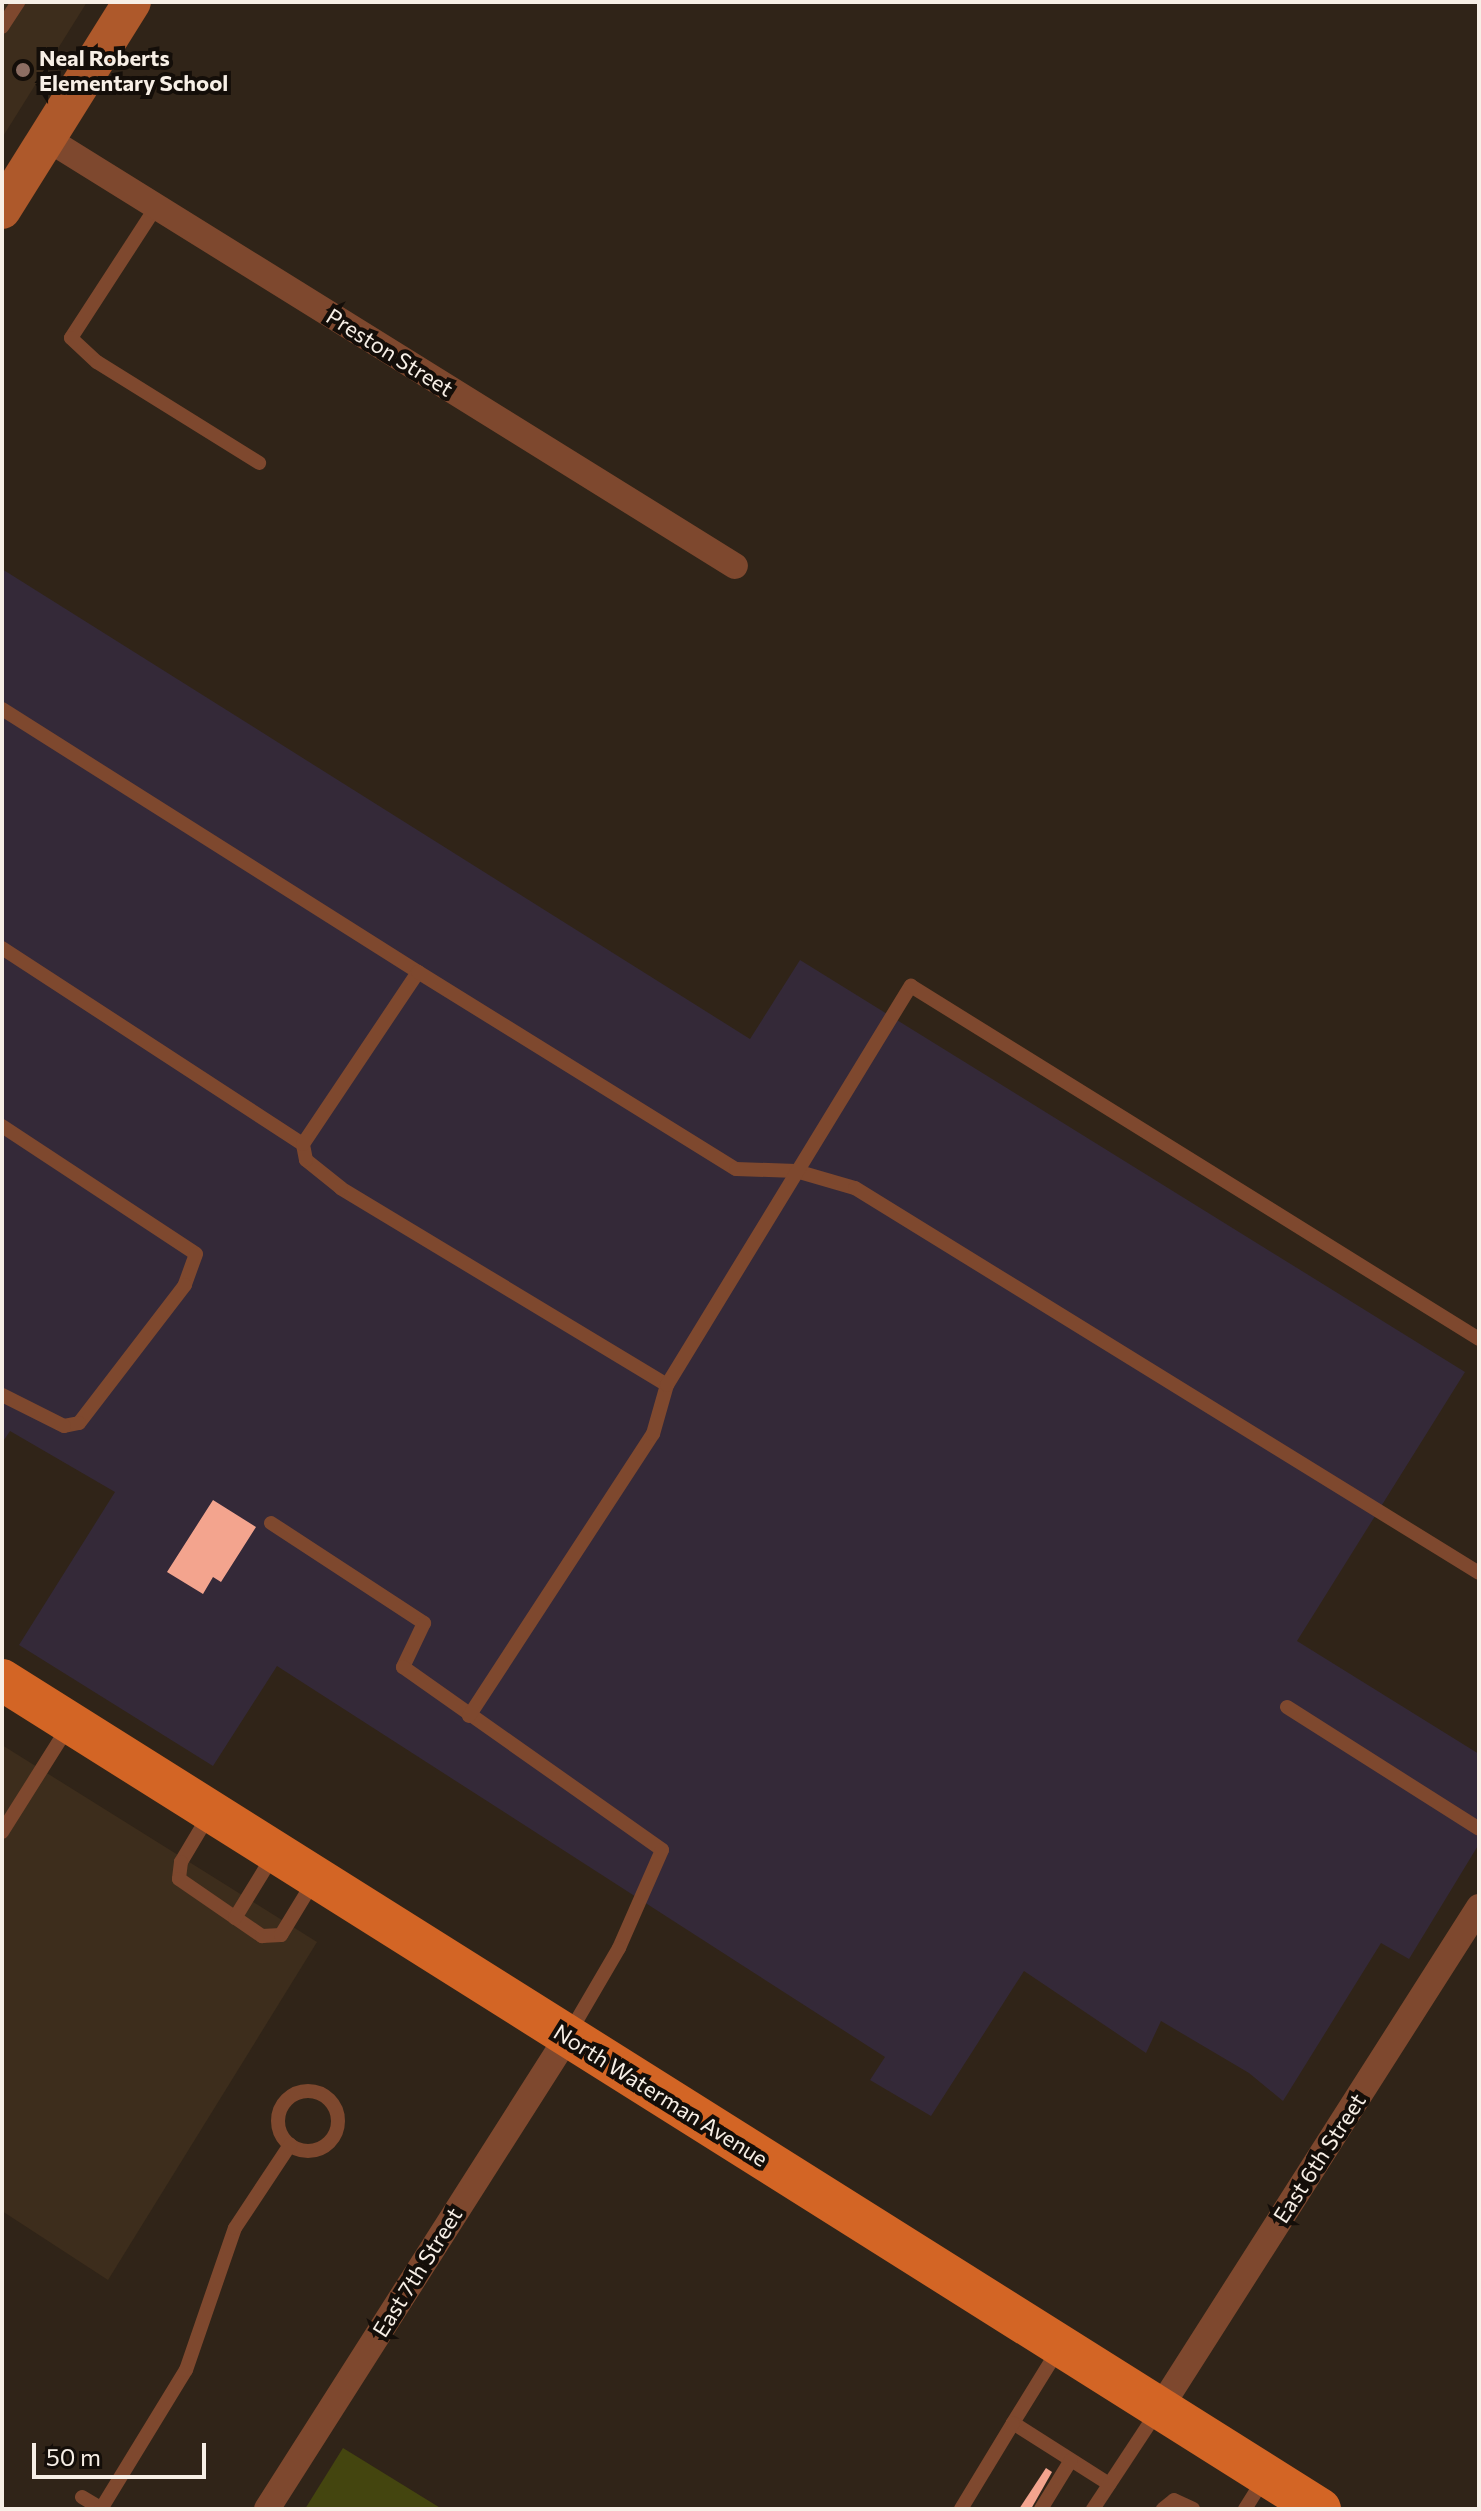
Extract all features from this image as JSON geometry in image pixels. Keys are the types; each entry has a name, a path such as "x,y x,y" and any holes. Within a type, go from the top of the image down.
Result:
{"main road":[{"name":"North Waterman Avenue","path":"2,1680 1160,2408 1256,2492 1320,2509"}],"street":[{"path":"2,210 129,3"},
{"name":"Preston Street","path":"46,138 735,566"},
{"name":"East 6th Street","path":"1160,2408 1479,1907"},
{"name":"East 7th Street","path":"267,2509 568,2036"}],"lane":[{"path":"2,27 18,2"},
{"path":"156,207 71,338 97,362 259,463"},
{"path":"2,709 736,1169 796,1171 855,1188 1479,1573"},
{"path":"2,948 303,1144"},
{"path":"418,972 303,1144 306,1160 341,1188 667,1385"},
{"path":"469,1716 653,1434 667,1385 911,986 1479,1339"},
{"path":"2,1126 196,1254 185,1285 79,1423 64,1426 2,1395"},
{"path":"271,1523 424,1623 403,1667 662,1850 619,1948 568,2036"},
{"path":"1287,1707 1479,1829"},
{"path":"2,1832 70,1723"},
{"path":"211,1811 181,1862 179,1879 262,1936 281,1935 316,1877"},
{"path":"235,1918 275,1852"},
{"path":"306,2091 326,2097 338,2121 332,2139 307,2151 290,2145 278,2117 288,2099 306,2091"},
{"path":"82,2497 101,2509 175,2392 235,2228 290,2145"},
{"path":"961,2509 1061,2346"},
{"path":"1093,2509 1160,2408"},
{"path":"1013,2423 1109,2484"},
{"path":"1041,2509 1071,2460"},
{"path":"1163,2509 1174,2500 1193,2509"}],"shaded area":[{"name":"Neal Roberts Elementary School","path":"2,2 87,2 2,138"},
{"path":"2,569 750,1039 800,960 1465,1372 1297,1641 1479,1754 1479,1844 1409,1959 1381,1943 1283,2101 1249,2073 1161,2021 1146,2053 1024,1971 931,2116 870,2080 885,2057 277,1666 213,1766 19,1645 115,1492 10,1431 2,1443"},
{"path":"2,1745 317,1942 108,2280 2,2211"},
{"path":"343,2448 442,2509 305,2509"}],"building":[{"path":"213,1500 256,1527 221,1582 213,1577 203,1594 167,1572"},
{"path":"1046,2468 1052,2472 1031,2509 1019,2509"}],"place":[{"name":"Neal Roberts Elementary School","path":"23,70"}]}
